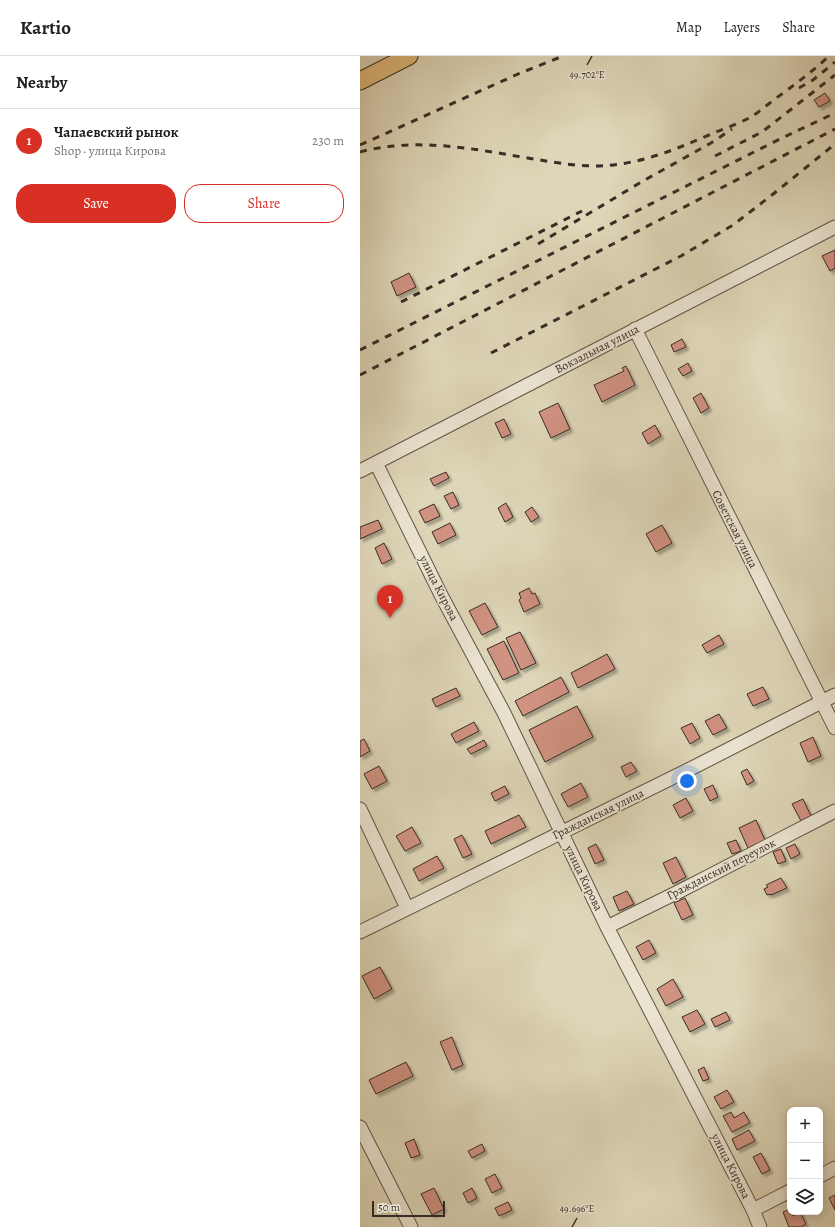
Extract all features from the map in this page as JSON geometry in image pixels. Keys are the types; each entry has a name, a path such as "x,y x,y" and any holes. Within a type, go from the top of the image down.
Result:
{"main road":[{"path":"360,81 410,56"}],"street":[{"name":"Вокзальная улица","path":"360,472 835,227"},
{"name":"Советская улица","path":"635,329 835,728"},
{"name":"улица Кирова","path":"376,463 441,595 504,713 607,926 753,1210 760,1227"},
{"name":"Гражданская улица","path":"360,932 692,768 835,695"},
{"path":"360,809 407,908"},
{"name":"Гражданский переулок","path":"607,926 680,891 835,811"},
{"path":"360,1127 411,1227"},
{"path":"823,1174 835,1168"},
{"path":"753,1210 787,1193"}],"building":[{"path":"825,93 830,101 819,107 814,100"},
{"path":"835,250 835,268 830,271 822,256"},
{"path":"409,273 416,287 397,296 391,282"},
{"path":"682,339 686,347 674,352 671,345"},
{"path":"688,363 692,371 683,376 678,369"},
{"path":"626,366 635,385 602,402 594,385 624,371 622,368"},
{"path":"701,393 709,408 701,413 693,398"},
{"path":"558,403 570,429 551,438 539,412"},
{"path":"504,419 511,434 502,438 495,423"},
{"path":"655,425 661,436 648,444 642,433"},
{"path":"446,472 449,478 434,486 430,479"},
{"path":"453,492 459,505 451,509 444,496"},
{"path":"506,503 513,517 505,522 498,508"},
{"path":"434,504 440,516 425,523 419,511"},
{"path":"532,507 539,517 531,522 525,512"},
{"path":"378,520 382,529 360,539 360,527"},
{"path":"450,523 456,535 438,544 432,532"},
{"path":"662,525 672,543 656,552 646,534"},
{"path":"384,543 392,559 382,564 375,548"},
{"path":"529,588 532,594 535,593 540,604 524,612 519,600 521,598 519,593"},
{"path":"485,603 498,627 482,635 469,611"},
{"path":"520,632 536,663 521,670 506,638"},
{"path":"719,635 724,644 707,653 702,645"},
{"path":"504,641 519,673 503,680 487,649"},
{"path":"607,654 615,669 578,688 571,673"},
{"path":"561,677 569,692 523,716 515,701"},
{"path":"763,687 769,699 753,706 747,694"},
{"path":"456,688 460,696 436,707 432,699"},
{"path":"577,706 593,737 545,762 529,730"},
{"path":"719,714 727,728 713,735 705,721"},
{"path":"474,722 479,731 456,743 451,734"},
{"path":"692,723 700,738 690,744 681,728"},
{"path":"813,737 821,756 808,762 800,743"},
{"path":"364,739 370,751 360,757 360,741"},
{"path":"484,740 487,746 471,754 467,749"},
{"path":"631,762 637,771 626,777 621,767"},
{"path":"379,766 387,781 372,789 364,774"},
{"path":"747,769 754,781 747,785 741,772"},
{"path":"581,783 588,797 568,807 561,794"},
{"path":"713,785 718,797 710,801 704,789"},
{"path":"505,786 509,794 495,801 491,793"},
{"path":"686,798 693,811 680,818 673,805"},
{"path":"803,799 811,816 801,821 792,804"},
{"path":"519,815 526,827 491,844 485,831"},
{"path":"756,820 765,840 748,848 739,828"},
{"path":"412,827 421,843 405,851 396,836"},
{"path":"462,835 472,854 463,858 454,839"},
{"path":"736,840 741,851 732,854 727,843"},
{"path":"596,844 604,860 595,864 588,848"},
{"path":"795,844 800,854 791,859 786,848"},
{"path":"781,849 786,861 778,864 773,852"},
{"path":"437,856 444,868 419,881 413,869"},
{"path":"676,857 686,877 673,884 663,863"},
{"path":"781,878 787,888 771,895 767,895 764,889 768,887 766,885"},
{"path":"627,891 634,904 619,911 613,897"},
{"path":"685,898 693,915 682,920 674,903"},
{"path":"649,940 656,953 643,960 636,947"},
{"path":"380,967 392,989 374,999 362,976"},
{"path":"673,979 683,997 666,1006 657,989"},
{"path":"697,1010 705,1024 690,1032 682,1017"},
{"path":"726,1012 730,1020 715,1027 711,1019"},
{"path":"452,1037 463,1065 452,1070 440,1042"},
{"path":"406,1062 413,1076 376,1094 369,1080"},
{"path":"704,1067 709,1079 703,1081 698,1070"},
{"path":"727,1090 734,1102 721,1109 714,1097"},
{"path":"731,1112 734,1118 744,1112 750,1123 732,1132 723,1116"},
{"path":"749,1130 755,1141 737,1150 732,1139"},
{"path":"414,1139 420,1155 411,1158 405,1143"},
{"path":"482,1144 485,1151 472,1158 468,1151"},
{"path":"761,1153 770,1170 762,1174 753,1157"},
{"path":"495,1174 502,1188 492,1193 485,1179"},
{"path":"434,1188 444,1209 432,1215 421,1194"},
{"path":"472,1188 477,1198 468,1203 463,1193"},
{"path":"835,1195 835,1210 829,1198"},
{"path":"508,1202 512,1210 499,1216 495,1208"},
{"path":"787,1210 787,1215 793,1216 802,1215 806,1224 801,1227 789,1227 783,1212"}],"railway":[{"path":"360,145 518,74 563,56"},
{"path":"360,152 387,147 414,145 441,146 468,148 575,165 593,166 628,163 677,148 751,117 816,68 829,56"},
{"path":"799,88 813,80 835,62"},
{"path":"715,156 762,132 835,75"},
{"path":"360,350 780,139 835,113"},
{"path":"538,244 643,181 711,143 732,129"},
{"path":"360,375 835,129"},
{"path":"491,353 681,256 733,225 835,144"},
{"path":"401,302 582,211"}],"place":[{"name":"Чапаевский рынок","path":"390,618"}]}
